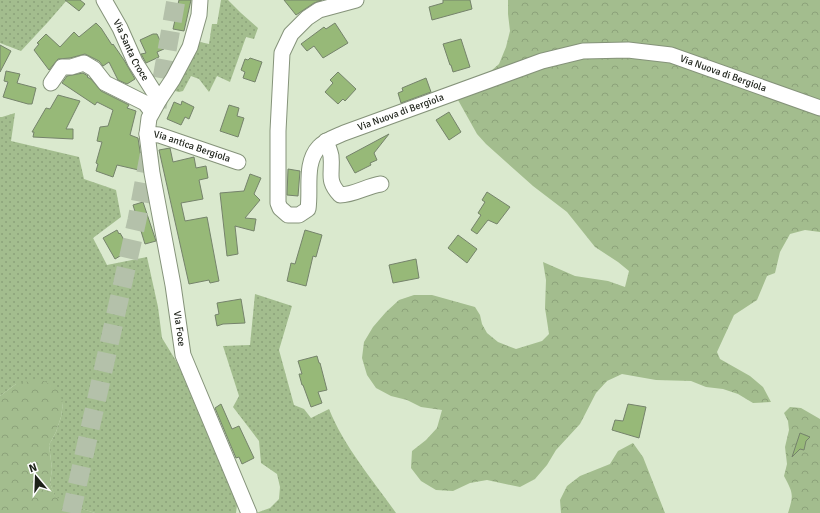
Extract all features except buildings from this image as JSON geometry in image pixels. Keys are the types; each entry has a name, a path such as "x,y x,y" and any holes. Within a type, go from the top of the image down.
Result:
{"street":[{"name":"Via Santa Croce","path":"104,0 120,28 155,106"},
{"path":"146,134 149,118 155,106 173,79 190,48 199,15 200,0"},
{"name":"Via Nuova di Bergiola","path":"356,0 319,10 307,18 291,34 282,53 278,131 278,198 280,208 288,215 299,215 308,209 312,159 319,146 326,141 351,130 542,61 583,51 628,50 671,55 820,108"},
{"path":"51,83 62,66 71,67 84,63 94,69 105,83 145,103 155,106"},
{"name":"Via antica Bergiola","path":"146,134 159,136 238,162"},
{"name":"Via Foce","path":"146,134 173,285 183,355 248,513"},
{"path":"326,141 331,154 330,172 332,186 340,195 347,195 381,184"}],"green space":[{"path":"0,0 67,0 21,51 0,43"},
{"path":"221,0 228,0 258,28 254,39 246,37 230,82 217,76 209,92 199,79 191,76 183,91 179,92 171,90 200,42 209,44 212,24 217,24"},
{"path":"508,0 820,0 820,232 805,230 790,234 780,252 775,273 767,276 757,300 734,315 717,352 720,359 750,376 763,387 771,402 753,403 738,394 723,389 706,387 691,381 656,380 622,374 607,381 596,393 580,424 556,450 547,465 535,479 520,487 487,480 470,483 453,491 436,490 421,481 411,468 412,451 426,440 437,428 442,410 421,407 407,400 391,396 376,388 367,375 362,358 364,342 373,327 386,312 399,300 414,295 432,295 475,307 487,333 498,342 516,349 542,341 549,334 545,308 546,280 543,262 575,276 608,281 625,287 629,271 595,247 567,212 533,186 486,144 477,134 458,100 499,64 506,47 510,31"},
{"path":"15,113 11,141 79,157 84,179 116,190 121,217 93,238 107,265 147,257 158,307 162,338 178,364 237,505 236,513 95,513 67,504 55,497 50,483 52,469 49,445 56,432 61,417 63,403 16,384 0,396 0,117"},
{"path":"255,294 292,306 279,350 294,405 304,409 311,418 329,409 335,423 351,450 396,513 256,513 270,508 279,499 280,487 277,474 261,463 259,441 233,407 239,396 223,346 250,345"},
{"path":"30,381 44,381 58,389 63,403 61,417 56,432 49,445 52,469 50,483 55,496 68,504 95,513 0,513 0,396 16,384"},
{"path":"790,407 801,408 820,419 820,513 788,513 792,494 784,476 787,464 785,447 789,430 788,421 784,413"},
{"path":"633,443 643,457 665,513 561,513 560,500 567,486 580,476 610,464 618,451"}],"tunnel":[{"path":"157,107 176,0"},
{"path":"71,513 137,220 150,151"}]}
